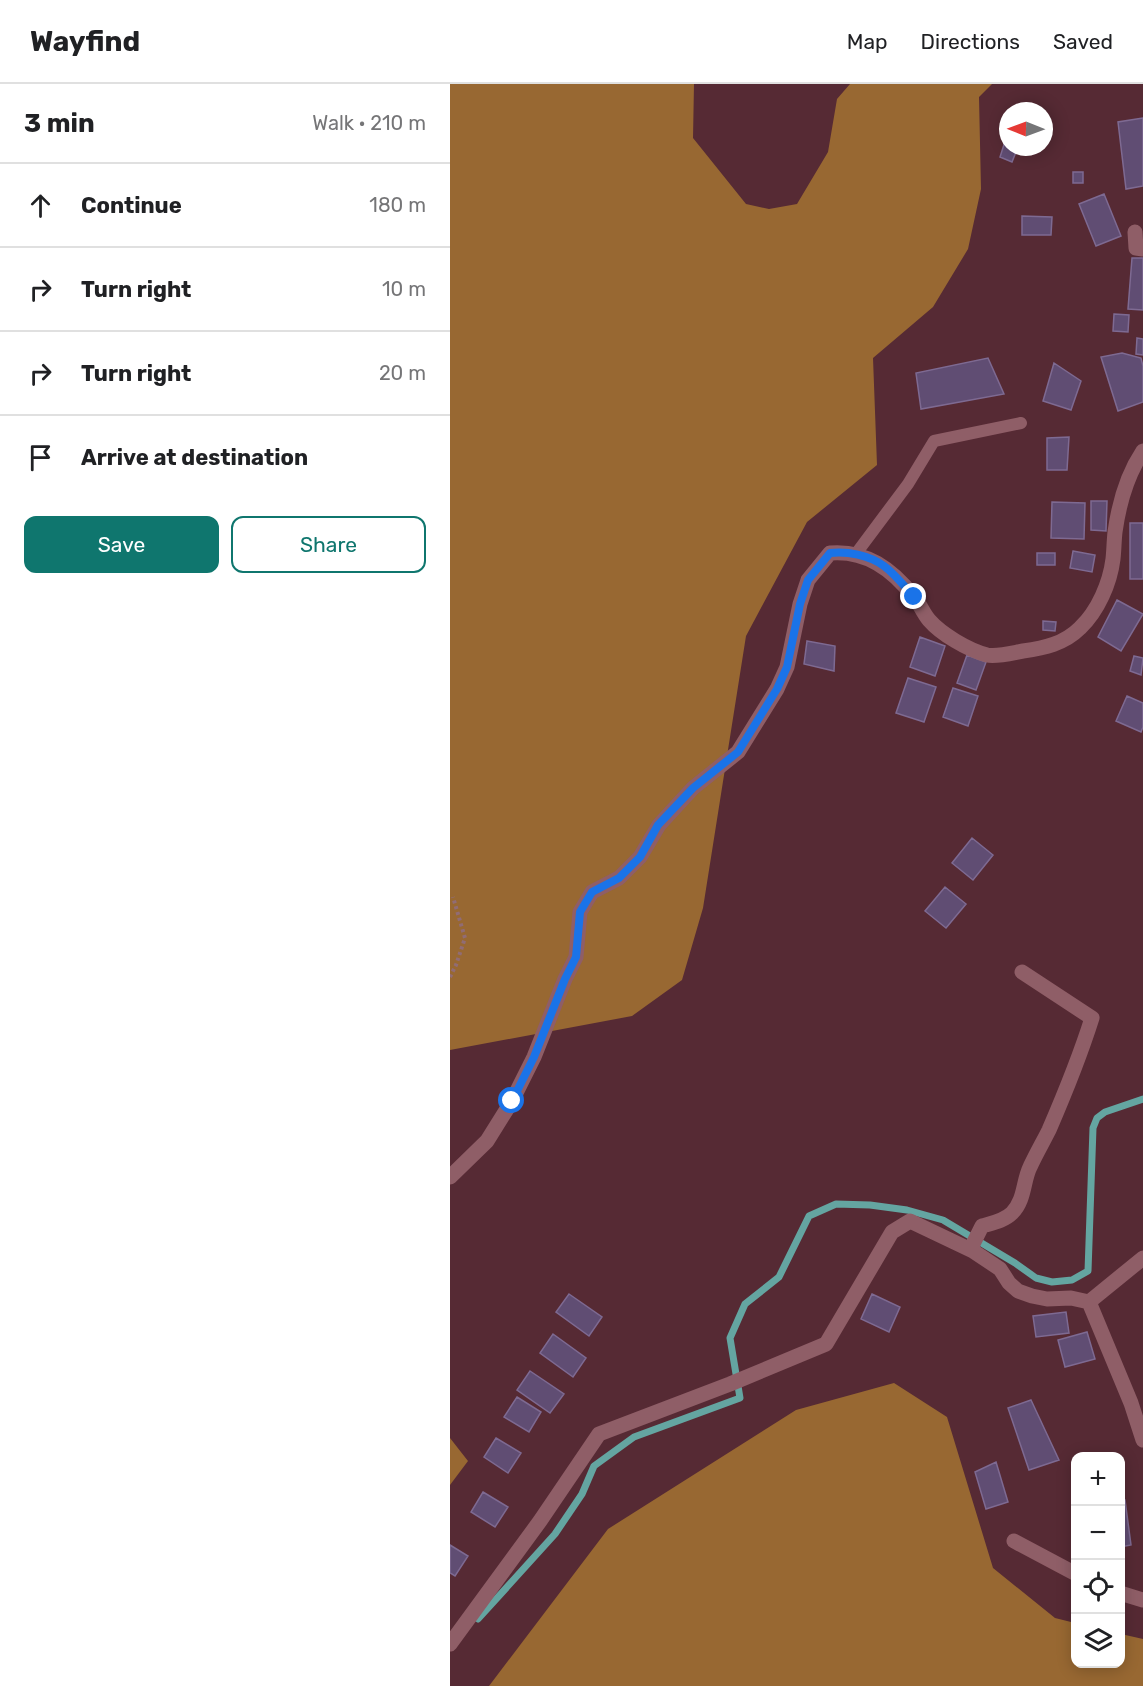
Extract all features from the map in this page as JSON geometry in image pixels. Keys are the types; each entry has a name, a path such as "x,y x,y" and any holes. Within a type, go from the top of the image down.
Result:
{"street":[{"path":"1135,232 1136,248 1143,249"},
{"path":"450,1177 487,1141 512,1101 534,1057 576,957 580,912 592,892 619,878 640,857 658,825 693,788 738,752 777,689 787,667 800,604 808,580 830,553 844,552 867,558 884,566 914,597 928,619 943,634 969,647 988,655 1042,649 1062,642 1081,627 1109,584 1121,502 1132,467 1143,451"},
{"path":"974,1242 982,1226 997,1222 1011,1214 1019,1203 1026,1186 1029,1168 1068,1085 1092,1018 1022,972"},
{"path":"450,1644 540,1521 598,1434 730,1384 826,1344 892,1232 910,1221 974,1242 1018,1291 1039,1298 1071,1298 1089,1302"},
{"path":"1089,1302 1143,1258"},
{"path":"1089,1302 1131,1403 1143,1440"},
{"path":"1014,1541 1071,1571"},
{"path":"1125,1595 1143,1600"}],"lane":[{"path":"855,555 908,484 934,441 1021,423"}],"path":[{"path":"450,977 465,938 453,897"}],"shaded area":[{"path":"450,84 694,84 693,138 746,204 769,209 797,204 828,152 837,99 850,84 992,84 979,97 981,189 968,249 933,307 873,358 877,465 807,522 746,636 703,908 682,980 632,1016 450,1050"},
{"path":"894,1383 947,1417 993,1568 1055,1618 1071,1622 1071,1668 1125,1668 1125,1635 1143,1639 1143,1686 489,1686 608,1529 796,1410"},
{"path":"450,1438 468,1461 450,1485"}],"building":[{"path":"1143,118 1143,186 1126,189 1118,122"},
{"path":"1000,156 1014,156 1012,162"},
{"path":"1073,172 1083,172 1083,183 1073,183"},
{"path":"1104,194 1121,236 1096,246 1079,204"},
{"path":"1022,216 1052,217 1051,235 1022,235"},
{"path":"1132,258 1143,258 1143,310 1128,309"},
{"path":"1114,314 1129,315 1128,332 1113,331"},
{"path":"1137,338 1143,339 1143,355 1136,354"},
{"path":"1122,353 1141,358 1143,402 1118,411 1101,357"},
{"path":"988,358 1004,394 921,409 916,373"},
{"path":"1054,363 1081,381 1071,410 1043,401"},
{"path":"1069,437 1067,470 1047,470 1047,438"},
{"path":"1091,501 1107,501 1106,531 1091,530"},
{"path":"1052,502 1085,503 1084,539 1051,538"},
{"path":"1130,523 1143,523 1143,579 1130,579"},
{"path":"1073,551 1095,555 1092,572 1070,568"},
{"path":"1037,553 1055,553 1055,565 1037,565"},
{"path":"1117,600 1143,614 1121,651 1098,637"},
{"path":"1043,621 1056,622 1055,631 1043,630"},
{"path":"920,637 945,646 935,676 910,667"},
{"path":"807,641 835,646 834,671 804,664"},
{"path":"967,655 986,662 976,690 957,683"},
{"path":"1134,656 1143,658 1141,675 1130,671"},
{"path":"908,678 936,687 924,722 896,713"},
{"path":"953,688 978,696 968,726 943,717"},
{"path":"1127,696 1143,703 1141,732 1116,721"},
{"path":"972,838 993,855 973,880 952,863"},
{"path":"945,887 966,904 946,928 925,911"},
{"path":"569,1294 602,1317 589,1336 556,1312"},
{"path":"872,1294 900,1307 889,1332 861,1319"},
{"path":"1066,1312 1069,1333 1036,1337 1033,1316"},
{"path":"1087,1332 1095,1359 1065,1367 1058,1340"},
{"path":"553,1334 586,1358 573,1377 540,1353"},
{"path":"530,1371 564,1394 550,1413 517,1390"},
{"path":"517,1397 541,1412 529,1432 504,1417"},
{"path":"1031,1400 1059,1460 1029,1470 1008,1408"},
{"path":"496,1438 521,1453 508,1473 484,1457"},
{"path":"996,1462 1008,1502 986,1509 975,1472"},
{"path":"483,1492 508,1507 495,1527 471,1512"},
{"path":"1125,1500 1131,1545 1125,1546"},
{"path":"450,1545 468,1556 455,1576 450,1573"}],"waterway":[{"path":"478,1619 555,1534 582,1494 594,1466 634,1437 740,1398 730,1338 745,1304 779,1277 809,1216 836,1204 870,1205 907,1210 943,1220 1036,1278 1052,1282 1072,1280 1088,1271 1093,1128 1097,1118 1105,1112 1143,1099"}],"route":[{"path":"512,1101 534,1057 576,957 580,912 592,892 619,878 640,857 658,825 693,788 738,752 777,689 787,667 800,604 808,580 820,564 830,553 844,552 867,558 884,566 914,597"}]}
